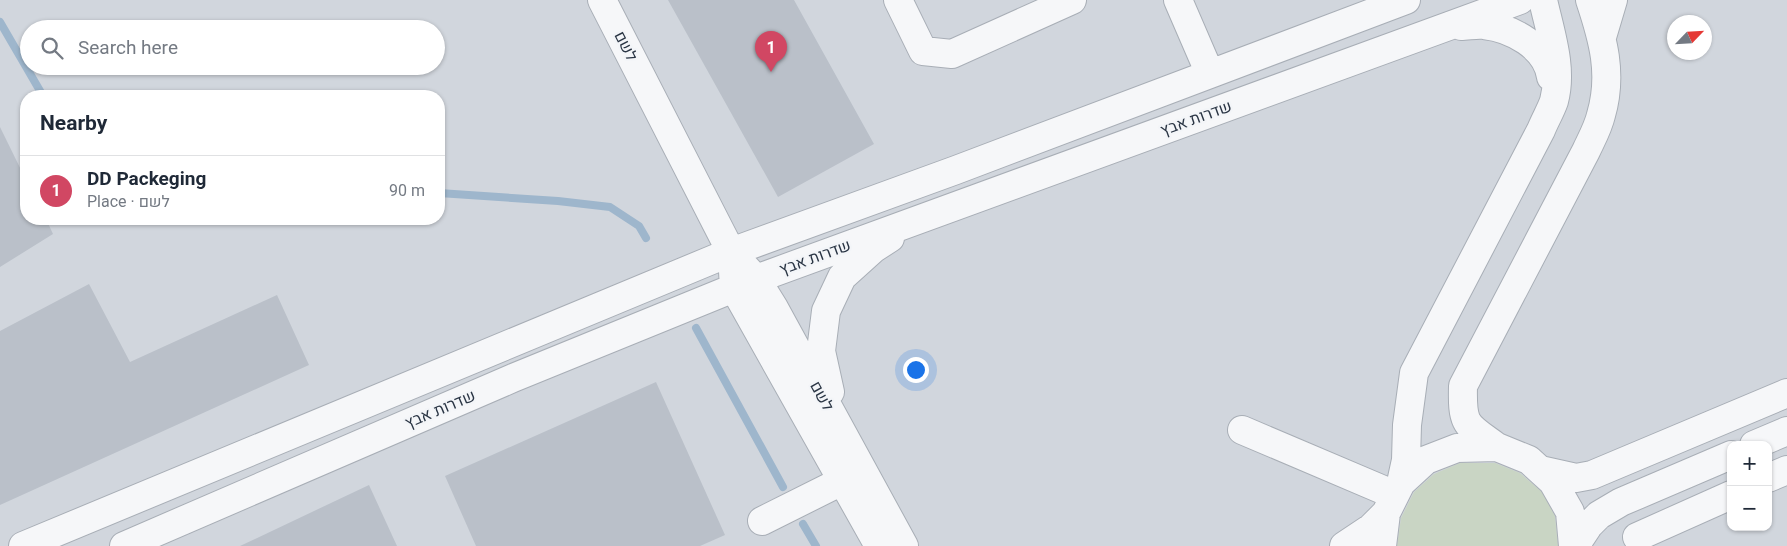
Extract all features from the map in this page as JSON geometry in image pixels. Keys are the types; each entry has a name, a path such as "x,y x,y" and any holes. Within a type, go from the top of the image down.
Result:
{"street":[{"name":"לשם","path":"602,0 731,252 842,481 879,546"},
{"path":"898,0 923,51 952,54 1072,0"},
{"path":"1178,0 1210,74"},
{"name":"שדרות אבץ","path":"24,546 731,252 956,170 1406,0"},
{"name":"שדרות אבץ","path":"124,546 513,378 745,284 923,217 1520,0"},
{"path":"1382,546 1394,497 1406,460 1407,425 1414,373 1541,130 1554,101 1557,81 1554,47 1543,0"},
{"path":"1574,546 1570,512 1554,482 1529,460 1497,447 1469,427 1462,413 1463,386 1586,151 1601,116 1607,84 1602,37 1590,0"},
{"path":"1602,37 1613,0"},
{"path":"1447,27 1484,25 1508,31 1535,47 1549,67 1554,101"},
{"path":"843,434 820,351 826,312 842,277 873,249 923,217"},
{"name":"לשם","path":"745,284 843,434 904,546"},
{"path":"1540,470 1576,478 1592,475 1787,393"},
{"path":"1242,430 1394,497"},
{"path":"1763,441 1787,430"},
{"path":"1344,546 1371,528 1394,497 1426,460 1457,448 1497,447"},
{"path":"1574,546 1588,525 1599,515 1622,502 1727,457"},
{"path":"1772,476 1787,470"},
{"path":"762,521 842,481"},
{"path":"1637,537 1727,497"}],"shaded area":[{"path":"0,0 1787,0 1787,546 0,546"}],"green space":[{"path":"1460,463 1495,463 1520,473 1542,492 1555,516 1558,546 1397,546 1401,518 1414,492 1434,474"}],"building":[{"path":"668,0 794,0 874,144 778,197"},
{"path":"0,127 20,168 20,225 49,225 53,234 0,267"},
{"path":"89,284 130,362 277,295 309,365 0,505 0,331"},
{"path":"656,382 725,535 700,546 476,546 445,476"},
{"path":"369,485 397,546 240,546"}],"waterway":[{"path":"0,22 20,56"},
{"path":"31,75 40,90"},
{"path":"445,193 558,201 610,207 639,226 646,238"},
{"path":"696,328 783,487"},
{"path":"803,524 816,546"}],"place":[{"name":"DD Packeging","path":"771,72"}]}
